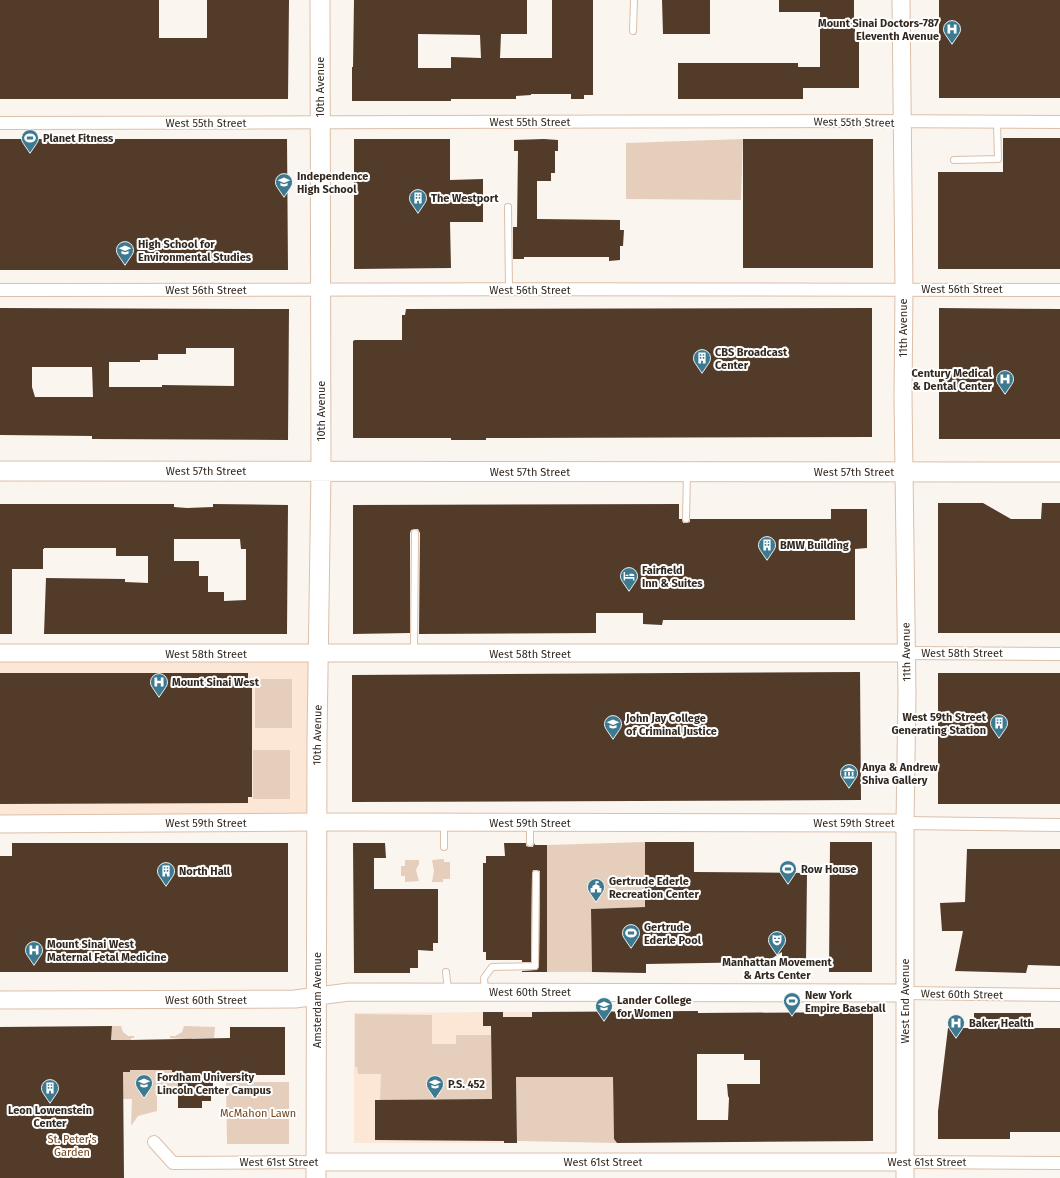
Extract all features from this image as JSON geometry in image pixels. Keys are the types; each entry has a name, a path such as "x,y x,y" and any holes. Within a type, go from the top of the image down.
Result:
{"main road":[{"name":"10th Avenue","path":"317,822 321,472 320,0"},
{"name":"West 57th Street","path":"0,471 1060,472"},
{"name":"Amsterdam Avenue","path":"316,1170 317,822"}],"street":[{"name":"11th Avenue","path":"901,0 904,288 903,397 907,733 905,823"},
{"name":"West 55th Street","path":"0,123 847,121 902,123 1060,122"},
{"name":"West 56th Street","path":"0,290 904,288 1060,290"},
{"name":"West 58th Street","path":"0,653 1060,654"},
{"name":"West 59th Street","path":"0,824 444,822 905,823 1060,825"},
{"name":"West End Avenue","path":"905,823 905,1170"},
{"name":"West 60th Street","path":"0,1000 294,999 349,992 906,993 1060,995"},
{"name":"West 61st Street","path":"154,1142 173,1162 316,1170 905,1170 1060,1163"}],"lane":[{"path":"633,32 634,0"},
{"path":"954,160 998,159 997,123"},
{"path":"508,207 509,290"},
{"path":"686,519 687,472"},
{"path":"414,654 415,533"},
{"path":"444,822 444,847"},
{"path":"530,823 530,843"},
{"path":"485,992 484,978 492,967 535,966 536,874"},
{"path":"446,972 449,992"}],"shaded area":[{"name":"Mount Sinai West","path":"0,653 318,654 317,822 0,824"},
{"name":"P.S. 452","path":"532,1012 532,1077 516,1077 517,1143 354,1143 354,1013"}],"green space":[{"path":"743,139 741,200 626,199 626,143"},
{"path":"255,679 292,679 292,728 255,728"},
{"path":"253,750 290,750 290,799 253,799"},
{"path":"645,842 645,907 591,909 592,972 547,972 547,845"},
{"path":"444,859 444,862 450,862 450,879 443,879 443,882 432,882 434,871 432,860"},
{"path":"405,860 419,860 416,870 419,881 405,882 405,876 401,876 401,866 405,866"},
{"path":"355,1014 432,1015 432,1044 456,1044 456,1035 491,1035 492,1099 380,1100 381,1074 358,1074 357,1067 355,1067"},
{"path":"112,1026 121,1026 123,1032 128,1036 134,1036 134,1038 131,1038 131,1040 111,1040"},
{"path":"184,1026 215,1027 214,1038 192,1038 191,1040 184,1040 170,1038 170,1036 175,1036 182,1032"},
{"path":"130,1070 172,1070 172,1072 178,1072 178,1087 157,1092 157,1111 138,1116 131,1126 132,1099 123,1099 123,1072 130,1072"},
{"path":"516,1077 613,1077 614,1139 617,1143 517,1141"},
{"name":"McMahon Lawn","path":"226,1082 289,1082 289,1144 227,1144"}],"building":[{"path":"0,0 159,0 159,38 207,38 207,0 289,0 288,99 0,99"},
{"path":"354,0 527,0 527,34 501,34 500,58 552,58 552,0 593,0 593,95 584,95 584,99 571,99 571,94 531,94 516,96 516,99 451,99 451,101 352,101","holes":["418,34 480,35 481,58 451,57 451,68 418,68"]},
{"path":"662,0 710,0 710,34 663,34"},
{"path":"779,0 854,0 854,26 855,32 859,32 859,88 803,88 803,99 678,99 678,63 798,63 798,67 820,67 820,12 779,12"},
{"path":"939,0 1060,0 1060,98 939,98"},
{"path":"1003,138 1060,138 1060,269 938,269 938,172 1003,172"},
{"path":"0,139 287,139 288,270 0,270"},
{"name":"The Westport","path":"354,139 450,139 450,180 483,179 483,222 450,222 451,268 354,269"},
{"path":"743,139 873,139 873,268 743,268"},
{"path":"514,140 558,140 558,151 555,151 555,173 551,173 551,181 537,181 537,219 620,220 620,230 624,230 623,246 620,246 620,260 609,261 609,257 524,257 524,259 513,259 513,227 517,227 518,151 514,151"},
{"path":"0,308 289,309 288,440 92,439 92,436 0,435","holes":["186,348 234,348 234,386 162,385 162,387 109,387 109,362 140,362 140,360 158,360 158,354 186,354","32,367 92,367 93,397 35,397 32,387"]},
{"name":"CBS Broadcast Center","path":"872,308 872,437 486,438 486,440 451,440 451,438 353,438 353,341 402,340 402,315 405,315 406,309"},
{"path":"939,308 1060,309 1060,439 939,439"},
{"path":"938,503 983,503 1011,519 1041,519 1042,503 1060,503 1060,633 938,633"},
{"path":"0,504 174,504 174,507 187,508 213,507 213,504 288,505 287,634 44,634 46,578 125,579 125,582 148,583 148,556 116,556 116,548 44,548 43,569 12,569 12,634 0,634","holes":["174,539 240,539 241,549 246,549 246,600 224,601 224,592 208,592 208,576 199,576 199,561 174,561"]},
{"path":"679,504 679,519 682,519 683,523 690,522 690,519 831,519 831,509 867,509 867,548 855,549 855,620 663,620 662,625 643,624 643,613 596,613 596,633 419,634 420,533 418,529 415,529 411,530 410,533 410,633 353,634 353,505"},
{"name":"John Jay College of Criminal Justice","path":"860,672 861,800 352,802 352,675"},
{"name":"Mount Sinai West","path":"0,673 248,673 248,680 252,680 252,797 248,797 248,803 0,804"},
{"name":"West 59th Street Generating Station","path":"938,673 1060,673 1060,804 938,804"},
{"path":"645,842 694,842 694,872 807,873 806,962 782,963 782,952 766,962 646,964 646,973 592,972 591,909 645,907"},
{"path":"830,842 872,842 872,972 829,972"},
{"name":"North Hall","path":"12,843 288,843 288,972 0,972 0,856 12,856"},
{"path":"353,843 385,843 386,858 374,858 374,889 438,889 438,943 433,943 433,951 418,950 418,968 410,968 410,973 354,973"},
{"path":"504,843 526,843 526,846 530,847 533,847 534,843 535,845 547,845 547,972 522,972 537,970 539,966 540,871 533,870 532,874 531,962 522,962 522,960 486,960 486,952 483,952 483,863 486,863 486,856 505,856"},
{"path":"967,849 1060,849 1060,966 1028,965 1026,973 955,971 963,931 942,931 940,903 965,902"},
{"path":"483,1012 503,1012 503,1017 532,1017 532,1012 873,1012 873,1141 617,1143 614,1139 613,1077 516,1077 517,1143 504,1143 504,1141 375,1140 375,1100 492,1099 491,1026 483,1026","holes":["697,1054 744,1054 744,1060 760,1060 760,1084 727,1084 729,1098 728,1120 697,1120"]},
{"path":"974,1013 1031,1013 1031,1028 1060,1028 1060,1132 1010,1132 1010,1139 938,1139 938,1111 948,1028 974,1028"},
{"name":"Fordham University Lincoln Center Campus","path":"112,1026 111,1040 230,1038 230,1027 285,1027 285,1075 213,1075 213,1091 211,1091 211,1101 202,1101 202,1108 178,1108 178,1072 172,1072 172,1070 130,1070 130,1072 123,1072 124,1178 0,1178 0,1027"}],"place":[{"name":"Mount Sinai Doctors-787 Eleventh Avenue","path":"952,44"},
{"name":"Planet Fitness","path":"30,153"},
{"name":"Independence High School","path":"284,197"},
{"name":"The Westport","path":"418,213"},
{"name":"High School for Environmental Studies","path":"125,265"},
{"name":"CBS Broadcast Center","path":"702,373"},
{"name":"Century Medical & Dental Center","path":"1005,394"},
{"name":"BMW Building","path":"767,560"},
{"name":"Fairfield Inn & Suites","path":"629,591"},
{"name":"Mount Sinai West","path":"159,697"},
{"name":"West 59th Street Generating Station","path":"999,738"},
{"name":"John Jay College of Criminal Justice","path":"613,739"},
{"name":"Anya & Andrew Shiva Gallery","path":"849,788"},
{"name":"Row House","path":"788,884"},
{"name":"North Hall","path":"166,886"},
{"name":"Gertrude Ederle Recreation Center","path":"596,902"},
{"name":"Gertrude Ederle Pool","path":"631,948"},
{"name":"Manhattan Movement & Arts Center","path":"777,955"},
{"name":"Mount Sinai West Maternal Fetal Medicine","path":"34,965"},
{"name":"New York Empire Baseball","path":"792,1016"},
{"name":"Lander College for Women","path":"604,1021"},
{"name":"Baker Health","path":"956,1038"},
{"name":"Fordham University Lincoln Center Campus","path":"144,1098"},
{"name":"P.S. 452","path":"435,1099"},
{"name":"Leon Lowenstein Center","path":"50,1103"}],"park label":[{"name":"St. Peter's Garden","path":"72,1145"}]}
